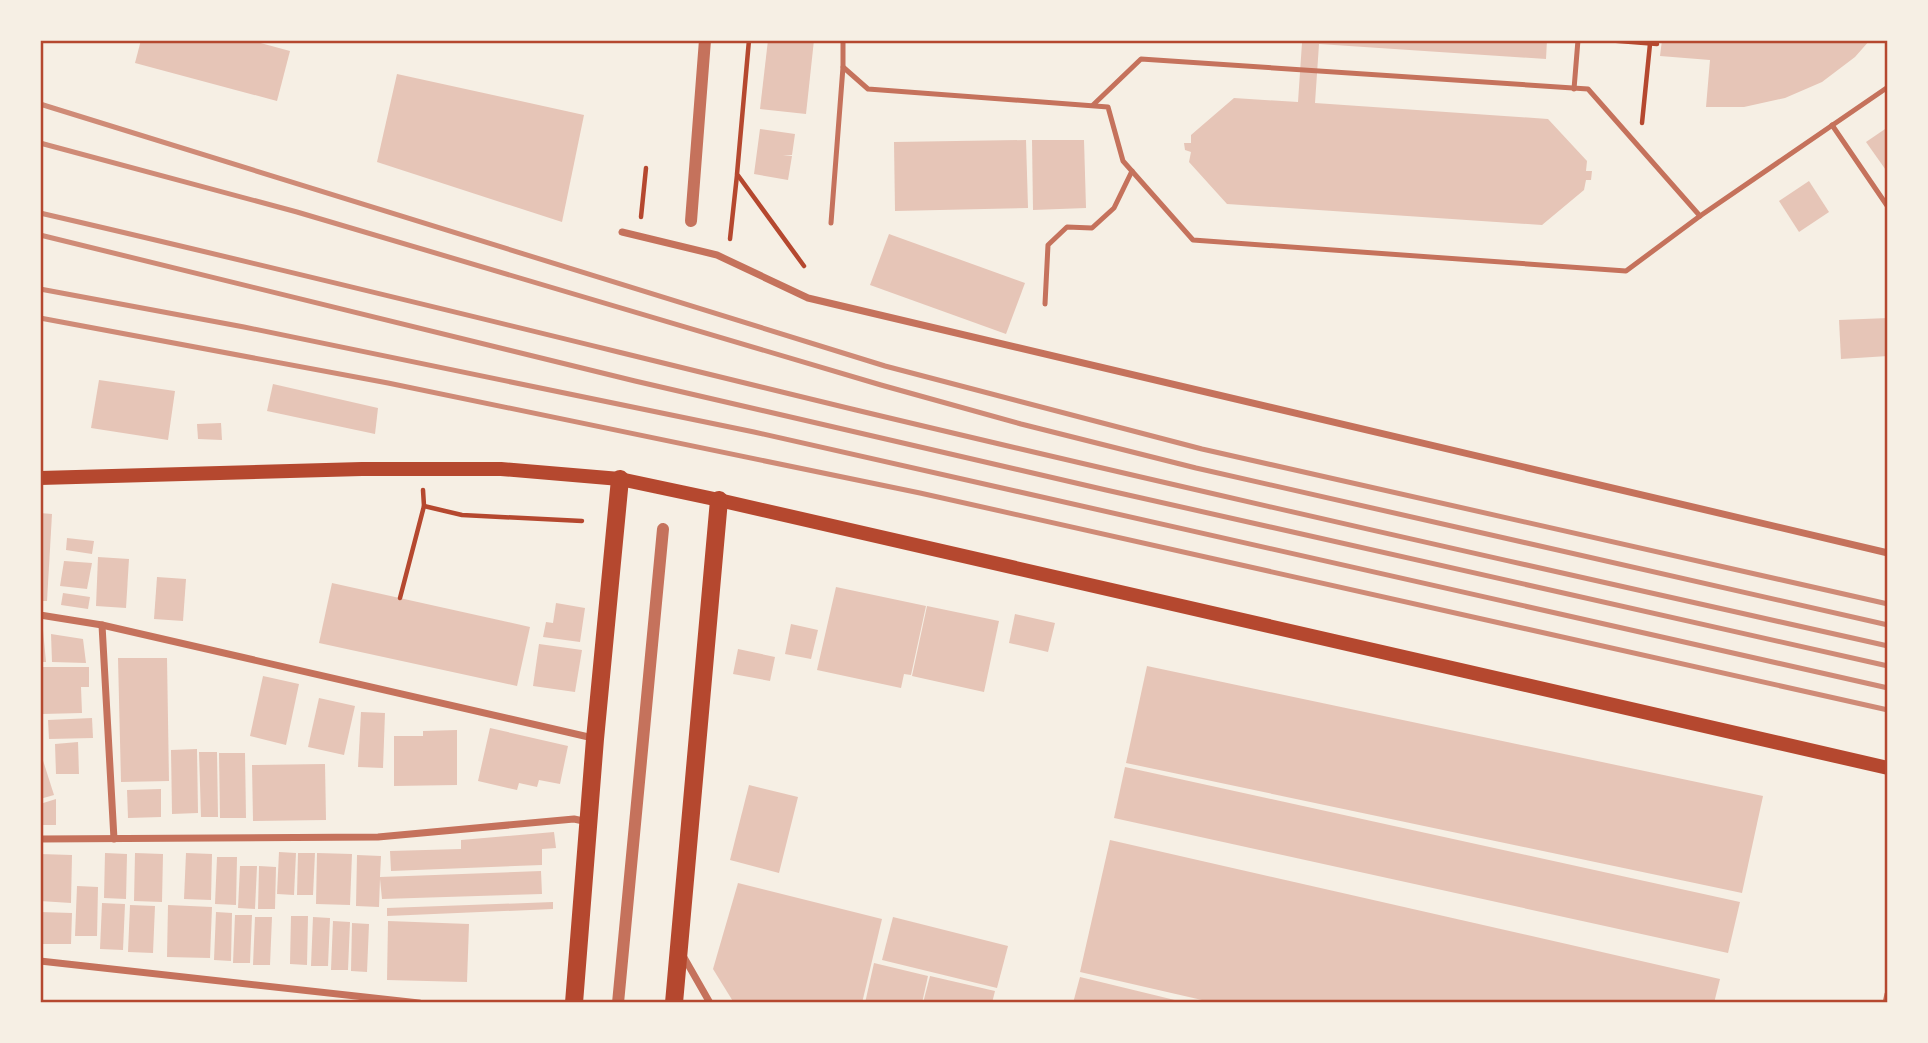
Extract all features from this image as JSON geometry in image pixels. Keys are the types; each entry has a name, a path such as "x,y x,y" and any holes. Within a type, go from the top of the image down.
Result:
{"main road":[{"path":"40,478 362,469 501,469 620,479 1888,768"},
{"path":"574,1003 595,738 620,479"},
{"path":"674,1003 719,500"}],"street":[{"path":"691,220 705,40"},
{"path":"621,232 717,255 808,298 1888,553"},
{"path":"618,1003 663,529"},
{"path":"40,615 102,625 595,738"},
{"path":"102,625 114,839"},
{"path":"40,839 378,836 574,819 588,822"},
{"path":"678,947 710,1003"},
{"path":"40,961 419,1003"},
{"path":"1886,1003 1888,994"}],"lane":[{"path":"831,223 844,40"},
{"path":"1574,89 1578,40"},
{"path":"1093,106 1140,59 1588,89 1700,216"},
{"path":"843,67 868,89 1108,107 1123,160 1193,240 1626,271 1700,216 1888,87"},
{"path":"1832,125 1888,207"},
{"path":"1045,304 1048,245 1067,227 1092,228 1114,208 1132,171"}],"path":[{"path":"729,246 749,40"},
{"path":"1606,40 1657,44"},
{"path":"1642,125 1650,44"},
{"path":"640,228 646,168"},
{"path":"737,174 804,266"},
{"path":"400,598 424,506 422,490"},
{"path":"424,506 463,515 582,521"}],"building":[{"path":"141,40 249,40 290,51 277,101 135,63"},
{"path":"768,40 814,40 806,114 760,109"},
{"path":"1300,40 1547,40 1546,59 1319,44 1315,103 1548,119 1587,161 1586,171 1592,171 1591,180 1586,180 1584,190 1542,225 1227,204 1189,162 1191,152 1185,150 1184,143 1191,143 1191,135 1234,98 1298,102"},
{"path":"1662,40 1870,40 1855,57 1822,82 1785,98 1744,107 1706,107 1710,60 1660,56"},
{"path":"397,74 584,115 562,222 377,162"},
{"path":"1888,127 1888,173 1866,142"},
{"path":"760,129 795,134 792,155 783,155 792,156 788,180 754,174"},
{"path":"1026,140 1028,208 895,211 894,142"},
{"path":"1032,140 1084,140 1086,208 1033,210"},
{"path":"1809,181 1829,212 1799,232 1779,201"},
{"path":"889,234 1025,283 1006,334 870,285"},
{"path":"1888,318 1888,356 1841,359 1839,320"},
{"path":"99,380 175,391 168,440 91,428"},
{"path":"273,384 378,408 375,434 267,411"},
{"path":"221,423 222,440 198,439 197,424"},
{"path":"40,513 52,514 47,601 40,601"},
{"path":"67,538 94,541 92,554 66,550"},
{"path":"98,557 129,559 126,608 96,606"},
{"path":"64,561 92,563 87,589 60,586"},
{"path":"157,577 186,579 183,621 154,619"},
{"path":"332,583 530,627 517,686 319,643"},
{"path":"836,587 926,606 911,675 904,674 901,688 817,670"},
{"path":"63,593 90,597 88,609 61,605"},
{"path":"556,603 585,608 580,642 543,637 546,622 553,623"},
{"path":"927,606 999,621 984,692 912,676"},
{"path":"1015,614 1055,623 1048,652 1009,643"},
{"path":"791,624 818,630 811,659 785,654"},
{"path":"40,630 43,630 46,662 40,662"},
{"path":"51,634 83,639 86,663 52,662"},
{"path":"539,644 582,650 575,692 533,686"},
{"path":"738,649 775,657 770,681 733,674"},
{"path":"118,658 167,658 169,781 121,782"},
{"path":"1147,666 1763,796 1742,893 1126,763"},
{"path":"40,667 89,667 89,687 81,687 82,713 42,714"},
{"path":"263,676 299,684 286,745 250,736"},
{"path":"319,698 355,706 344,755 308,747"},
{"path":"361,712 385,713 383,768 358,767"},
{"path":"92,718 93,738 49,739 48,720"},
{"path":"490,728 568,746 560,784 539,780 537,787 519,783 517,790 478,781"},
{"path":"457,730 457,785 394,786 394,736 423,736 423,731"},
{"path":"78,742 79,774 56,774 55,744"},
{"path":"197,749 198,813 172,814 171,750"},
{"path":"40,751 54,795 40,799"},
{"path":"199,752 217,752 218,817 201,817"},
{"path":"219,753 245,753 246,818 220,818"},
{"path":"325,764 326,820 253,821 252,765"},
{"path":"1125,767 1740,902 1728,953 1114,818"},
{"path":"749,785 798,797 779,873 730,860"},
{"path":"161,789 161,817 128,818 127,790"},
{"path":"56,799 56,825 40,825 40,804"},
{"path":"554,832 556,848 542,849 542,865 391,871 390,851 461,849 461,840"},
{"path":"1110,840 1720,979 1714,1003 1215,1003 1080,972"},
{"path":"279,852 296,853 294,895 277,894"},
{"path":"105,853 127,854 126,899 104,898"},
{"path":"135,853 163,854 162,902 134,901"},
{"path":"186,853 212,854 211,900 184,899"},
{"path":"298,853 315,853 313,895 297,895"},
{"path":"317,853 352,854 350,905 316,904"},
{"path":"40,854 72,855 71,903 40,901"},
{"path":"357,855 381,856 380,877 541,871 542,894 382,899 380,879 379,907 356,906"},
{"path":"217,857 237,857 236,905 215,904"},
{"path":"240,866 257,866 255,909 238,908"},
{"path":"259,866 276,867 275,909 258,909"},
{"path":"738,883 882,919 862,1003 734,1003 713,969"},
{"path":"77,886 98,887 97,936 75,936"},
{"path":"553,902 553,909 387,916 387,908"},
{"path":"102,903 125,904 123,950 100,949"},
{"path":"130,905 155,906 153,953 128,952"},
{"path":"168,905 212,907 210,958 167,957"},
{"path":"40,912 72,913 71,944 40,944"},
{"path":"216,912 232,913 231,961 214,960"},
{"path":"235,915 252,915 250,963 233,963"},
{"path":"291,916 308,916 307,965 290,964"},
{"path":"255,917 272,917 270,965 253,965"},
{"path":"313,917 330,918 328,966 311,966"},
{"path":"893,917 1008,946 997,988 882,960"},
{"path":"333,921 350,922 348,970 331,970"},
{"path":"388,921 469,924 467,982 387,980"},
{"path":"352,923 369,924 367,972 351,971"},
{"path":"874,963 928,976 922,1003 865,1003"},
{"path":"930,976 995,991 992,1003 923,1003"},
{"path":"1080,977 1183,1002 1183,1003 1073,1003"}],"railway":[{"path":"40,104 885,366 1202,449 1888,604"},
{"path":"40,143 297,212 1021,424 1196,468 1888,625"},
{"path":"40,213 985,441 1888,646"},
{"path":"40,235 635,381 1888,666"},
{"path":"40,289 244,327 754,432 1888,688"},
{"path":"40,318 388,383 920,493 1888,710"}]}
